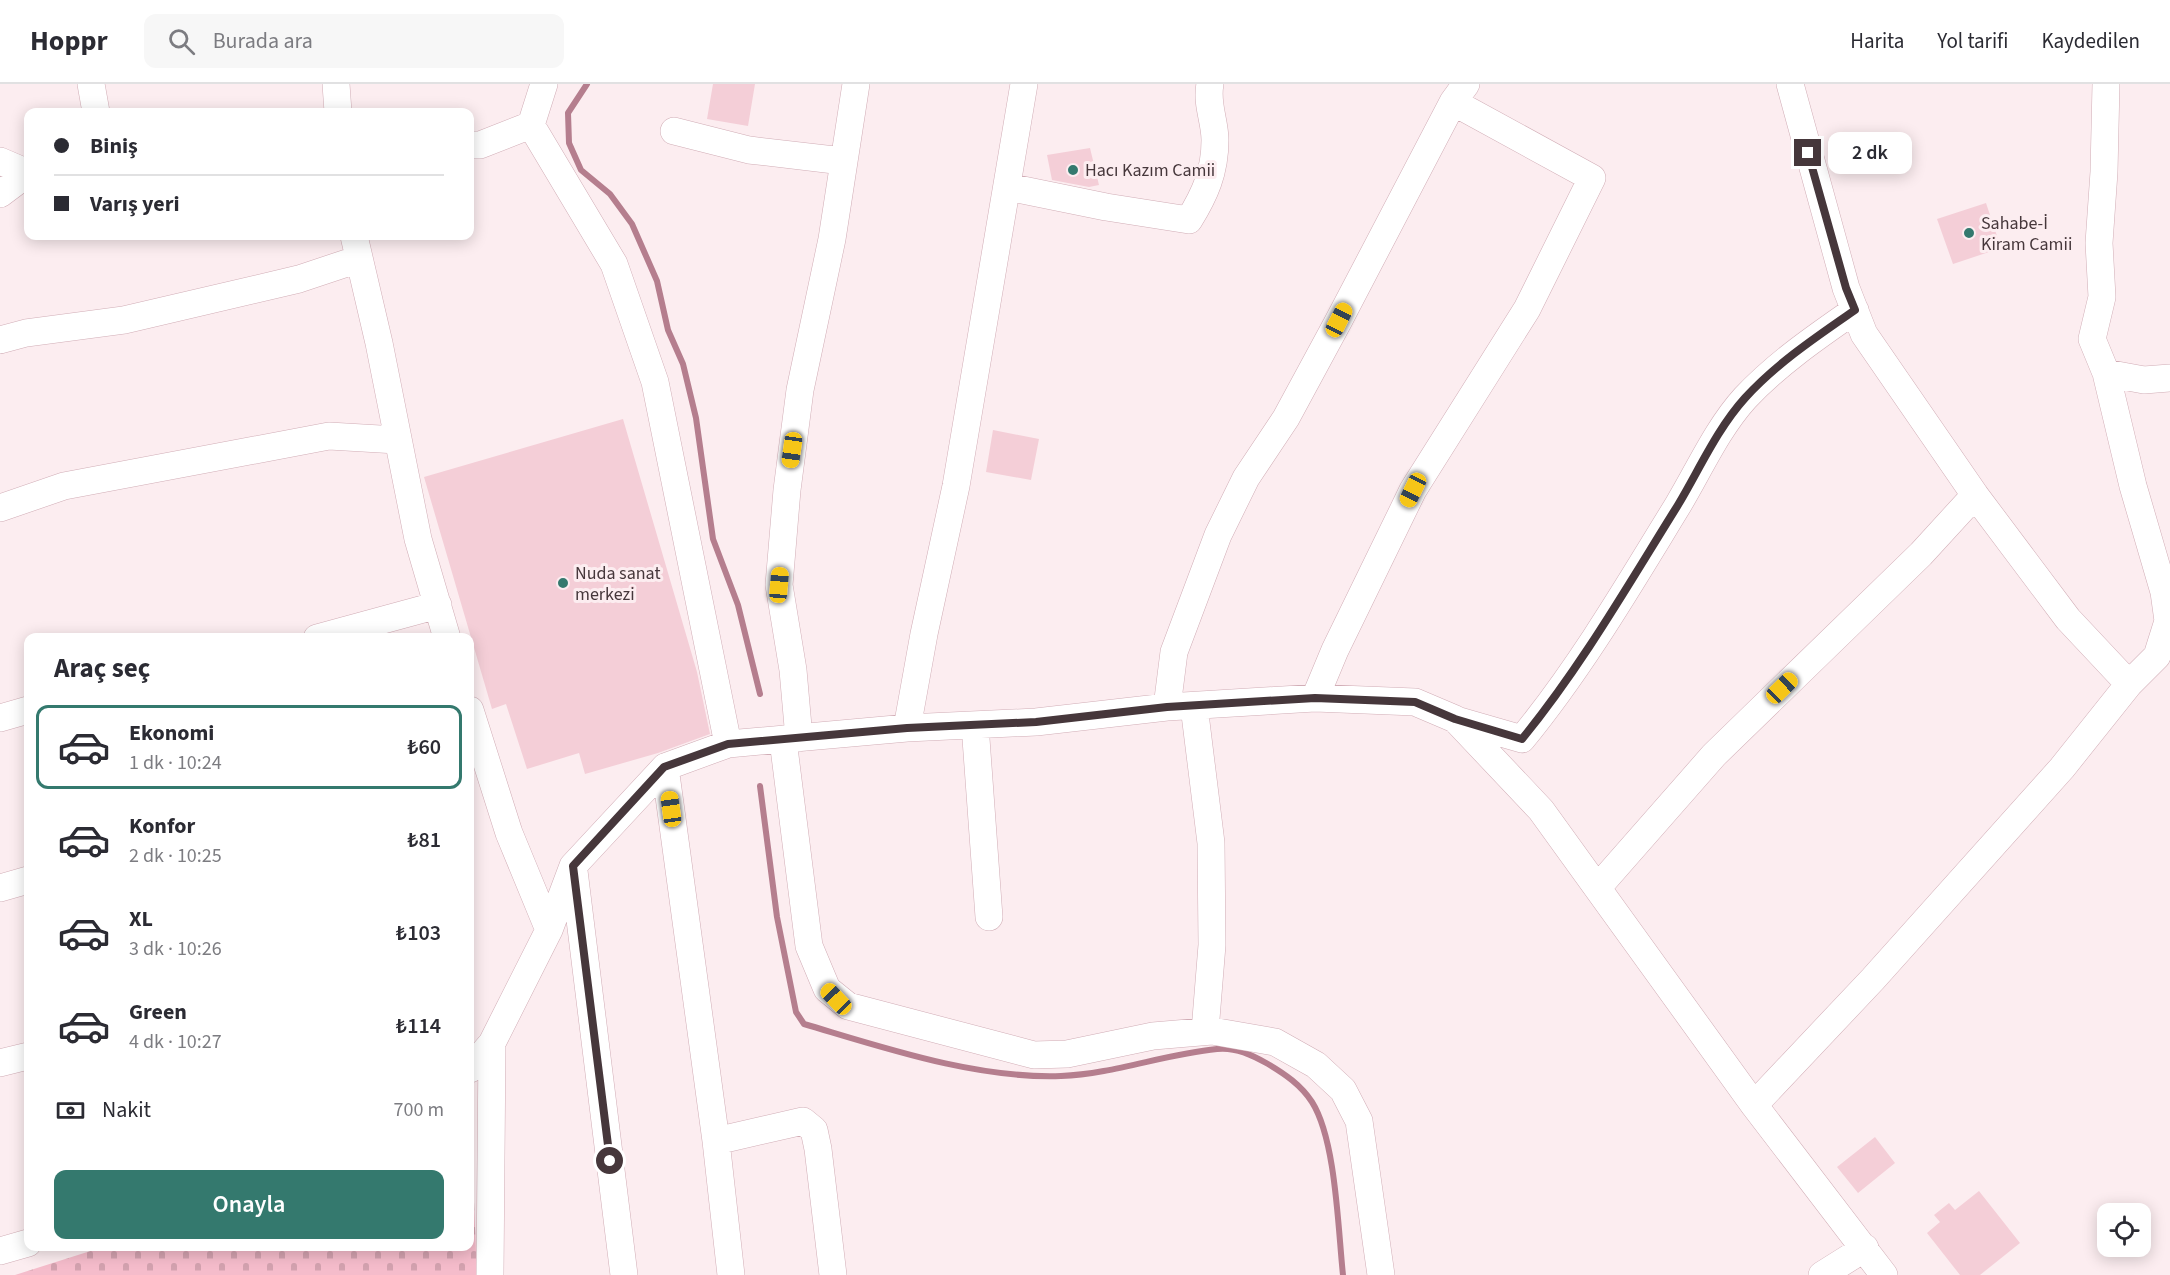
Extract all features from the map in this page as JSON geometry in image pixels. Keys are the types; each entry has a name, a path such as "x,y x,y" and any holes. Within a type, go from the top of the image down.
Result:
{"street":[{"path":"91,84 95,108"},
{"path":"336,84 338,108"},
{"path":"544,84 531,125 614,264 655,382 728,744"},
{"path":"856,84 832,239 800,390 787,490 779,585 793,670 791,739 809,946 827,989 836,999 848,1006 1034,1054 1067,1053 1153,1036 1204,1031 1275,1042 1316,1065 1343,1090 1359,1121 1381,1275"},
{"path":"907,728 924,634 956,486 1024,84"},
{"path":"1008,187 1106,207 1189,220 1208,190 1215,140 1208,97 1210,84"},
{"path":"1790,84 1846,288 1864,334 1975,495 2068,619 2129,684"},
{"path":"1754,1105 1873,979 2062,768 2129,684 2157,656 2168,621 2164,592 2133,486 2106,373 2092,339 2102,297 2098,243 2104,172 2106,84"},
{"path":"1204,1031 1212,945 1211,843 1180,706 1174,652 1218,535 1246,478 1286,418 1459,93 1592,178 1527,309 1413,490 1335,650 1315,698"},
{"path":"474,145 531,125"},
{"path":"674,132 749,150 843,161"},
{"path":"0,161 24,171"},
{"path":"0,194 24,176"},
{"path":"0,340 26,333 124,320 299,279 356,247 418,538 446,633"},
{"path":"474,1064 492,1042 549,930 573,866 664,767 728,744 907,728 1036,722 1180,706 1315,698 1415,702 1455,719 1522,739 1556,698 1678,504 1725,424 1744,399 1809,341 1855,310"},
{"path":"2106,373 2144,380 2170,378"},
{"path":"0,508 64,486 329,436 398,440"},
{"path":"1599,886 1713,755 1921,554 1975,495"},
{"path":"334,633 438,605"},
{"path":"0,718 24,711"},
{"path":"1455,719 1541,810 1599,886 1754,1105 1884,1275"},
{"path":"975,725 989,917"},
{"path":"475,743 549,930"},
{"path":"664,767 716,1141 731,1275"},
{"path":"573,866 624,1275"},
{"path":"0,888 24,881"},
{"path":"490,1275 492,1042"},
{"path":"0,1064 24,1057"},
{"path":"716,1141 803,1121 814,1130 833,1275"},
{"path":"0,1251 24,1244"},
{"path":"1822,1275 1865,1248"}],"green space":[{"path":"474,1201 477,1275 15,1275 90,1251 474,1251"}],"building":[{"path":"713,84 755,84 748,126 707,119"},
{"name":"Hacı Kazım Camii","path":"1090,148 1099,185 1089,187 1052,180 1047,155"},
{"name":"Sahabe-İ Kiram Camii","path":"1986,203 2001,248 1953,264 1937,219"},
{"name":"Nuda sanat merkezi","path":"623,419 697,672 710,734 658,753 585,774 579,753 527,769 506,704 492,709 474,648 474,633 470,633 424,477"},
{"path":"993,430 1039,439 1031,480 986,472"},
{"path":"1875,1137 1895,1163 1858,1193 1837,1167"},
{"path":"1979,1191 2020,1243 1980,1275 1960,1275 1927,1233 1940,1222 1934,1215 1949,1203 1955,1210"}],"waterway":[{"path":"587,84 568,113 569,143 581,170 610,194 632,224 657,281 668,330 683,364 696,418 713,539 738,605 760,694"},
{"path":"760,786 777,917 796,1012 804,1024 931,1060 996,1073 1029,1076 1100,1072 1217,1049 1244,1052 1268,1064 1298,1085 1308,1096 1320,1118 1335,1186 1343,1275"}],"place":[{"name":"Hacı Kazım Camii","path":"1073,170"},
{"name":"Sahabe-İ Kiram Camii","path":"1969,233"},
{"name":"Nuda sanat merkezi","path":"563,583"}],"route":[{"path":"610,1161 573,866 664,767 728,744 907,728 1036,722 1167,707 1315,698 1415,702 1455,719 1522,739 1556,698 1678,504 1725,424 1744,399 1809,341 1855,310 1846,288 1808,153"}]}
